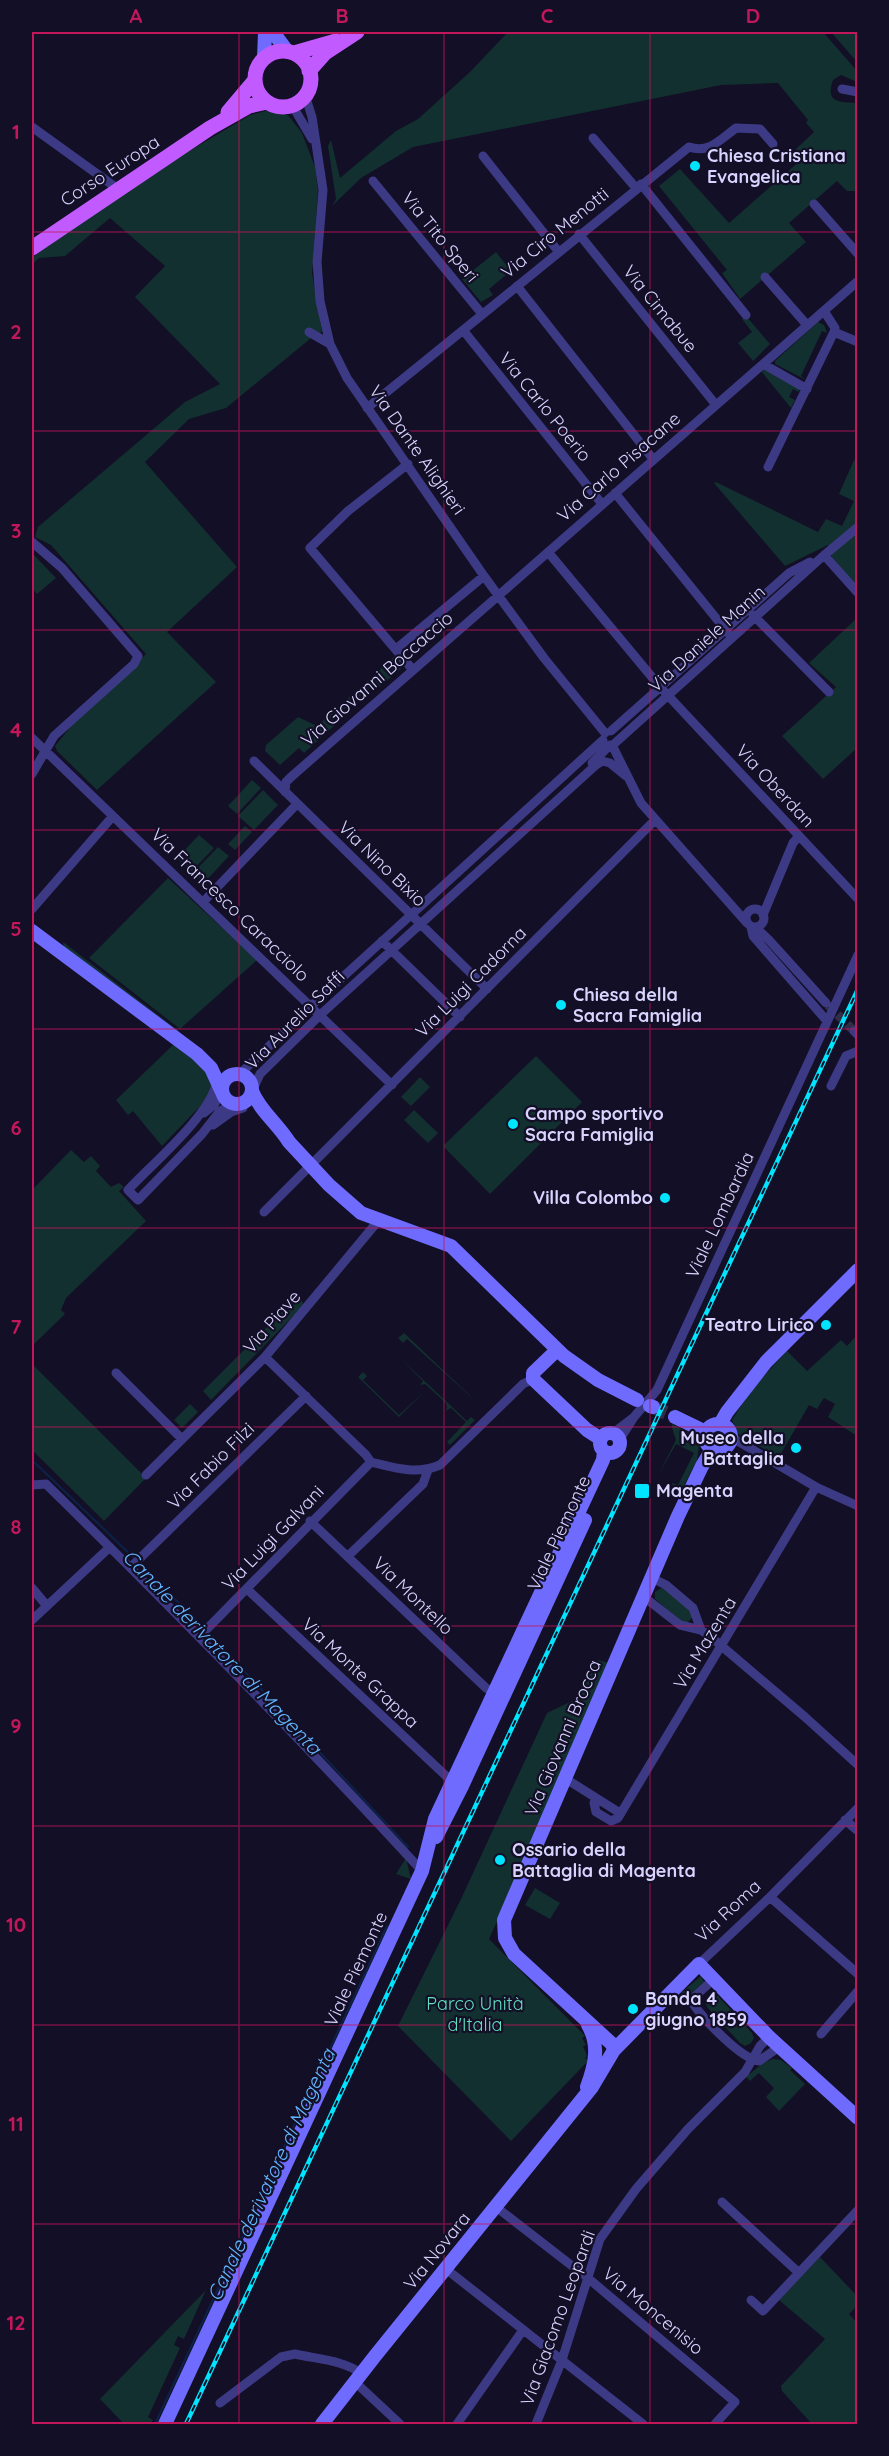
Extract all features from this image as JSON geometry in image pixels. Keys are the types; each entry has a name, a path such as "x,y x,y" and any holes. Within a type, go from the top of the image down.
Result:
{"main road":[{"path":"291,52 301,58 309,71 310,80 305,95 292,105 283,106 267,102 261,96 255,80 256,72 264,58 271,53 291,52 353,34"},
{"path":"309,71 325,54 353,34"},
{"name":"Corso Europa","path":"210,128 237,103 255,80"},
{"name":"Corso Europa","path":"32,248 210,128 249,106 267,102"}],"street":[{"path":"264,58 265,32"},
{"path":"273,32 291,52"},
{"path":"842,88 858,92"},
{"name":"Via Dante Alighieri","path":"305,95 312,117 323,190 317,262 319,285 330,344 347,378 484,576 609,740 641,803 734,910 769,940 826,1003"},
{"name":"Via Dante Alighieri","path":"292,105 315,143"},
{"path":"32,127 118,189"},
{"name":"Via Ciro Menotti","path":"367,408 638,186 689,147 696,150 708,149 736,128 760,129 772,144"},
{"path":"593,138 638,186 746,315"},
{"path":"483,156 558,251"},
{"name":"Via Tito Speri","path":"373,181 482,314"},
{"path":"814,204 858,254"},
{"name":"Via Cimabue","path":"579,234 716,405"},
{"path":"765,277 807,325"},
{"name":"Via Carlo Pisacane","path":"498,595 858,281"},
{"path":"517,286 653,459"},
{"path":"768,467 834,332 835,328 824,311"},
{"name":"Via Carlo Poerio","path":"463,330 602,504"},
{"path":"309,332 330,344"},
{"path":"834,332 858,342"},
{"path":"763,364 807,388"},
{"path":"408,464 348,511 310,548 413,670"},
{"path":"615,493 733,639"},
{"name":"Via Daniele Manin","path":"609,740 669,696 858,527"},
{"path":"32,542 62,568 138,656 134,664 54,736 32,774"},
{"name":"Via Oberdan","path":"548,552 661,688 858,899"},
{"path":"823,556 858,593"},
{"name":"Via Daniele Manin","path":"609,740 661,688 789,573 823,556"},
{"path":"396,649 484,576"},
{"name":"Via Giovanni Boccaccio","path":"285,792 286,782 291,777 498,595"},
{"path":"748,609 830,692"},
{"name":"Via Francesco Caracciolo","path":"32,738 392,1085"},
{"name":"Via Aurelio Saffi","path":"580,779 609,740"},
{"name":"Via Aurelio Saffi","path":"235,1073 243,1071 469,861 609,740"},
{"name":"Via Nino Bixio","path":"254,761 487,989"},
{"name":"Via Aurelio Saffi","path":"252,1091 260,1074 320,1015 580,779 602,761 610,763 626,776"},
{"path":"204,902 297,804"},
{"path":"530,806 539,816"},
{"path":"32,909 113,816"},
{"name":"Via Luigi Cadorna","path":"264,1212 655,820"},
{"path":"771,894 746,917 751,926 761,924 792,843 799,836"},
{"path":"469,861 479,871"},
{"path":"734,910 759,911 763,918"},
{"name":"Via Dante Alighieri","path":"763,918 769,940"},
{"name":"Via Dante Alighieri","path":"751,926 753,936 827,1021"},
{"path":"32,931 197,1054 221,1068 248,1078 261,1108 284,1132 289,1142"},
{"path":"382,941 460,1017"},
{"name":"Viale Lombardia","path":"610,1443 657,1390 858,955"},
{"name":"Via Aurelio Saffi","path":"355,965 364,975"},
{"path":"282,1033 291,1043"},
{"path":"831,1086 846,1056 858,1051"},
{"path":"197,1054 211,1068 226,1100 254,1114 289,1142 344,1200 361,1213 378,1221 451,1246 560,1353 598,1380 637,1400"},
{"path":"235,1073 223,1082 201,1114 128,1190 138,1200 202,1134 220,1111 239,1106 252,1091"},
{"path":"161,1156 171,1165"},
{"name":"Via Piave","path":"146,1475 265,1357 378,1221"},
{"path":"720,1424 766,1362 858,1270"},
{"path":"265,1357 366,1455 370,1462 411,1471 428,1470 440,1464 523,1384 534,1381 560,1353"},
{"path":"116,1373 182,1438"},
{"path":"534,1381 587,1430 610,1443"},
{"name":"Via Fabio Filzi","path":"135,1564 306,1396"},
{"path":"675,1417 706,1432"},
{"path":"731,1437 724,1448 712,1448 706,1442 706,1432 713,1425 720,1424 728,1429 731,1437 816,1487 858,1506"},
{"name":"Viale Piemonte","path":"165,2424 422,1871 457,1784 612,1462 610,1443"},
{"name":"Via Giovanni Brocca","path":"608,2047 593,2034 585,2020 514,1954 508,1946 504,1930 508,1910 687,1497 712,1448"},
{"name":"Via Luigi Galvani","path":"204,1632 370,1462"},
{"path":"348,1556 423,1484 428,1470"},
{"path":"32,1485 45,1484 110,1547 135,1564 204,1632 422,1871"},
{"name":"Via Mazenta","path":"566,1779 596,1798 594,1803 596,1812 611,1821 618,1818 816,1487"},
{"name":"Via Montello","path":"310,1521 486,1688 499,1695"},
{"path":"32,1620 110,1547"},
{"path":"652,1578 666,1585 693,1608 701,1630"},
{"path":"32,1588 47,1606"},
{"name":"Via Monte Grappa","path":"247,1589 457,1784"},
{"path":"644,1597 680,1625 701,1630 722,1646 858,1765"},
{"name":"Via Roma","path":"608,2047 770,1897 858,1808"},
{"path":"845,1820 858,1831"},
{"path":"770,1897 854,1970 858,1959"},
{"path":"699,1964 779,2047 858,2118"},
{"path":"714,1979 694,1997 692,2002 737,2051 752,2060 759,2061 779,2047"},
{"path":"821,2034 858,1991"},
{"name":"Via Giacomo Leopardi","path":"540,2423 589,2279 600,2239 634,2192 688,2129 745,2072 760,2046 769,2037"},
{"name":"Via Novara","path":"322,2424 580,2101 593,2070 608,2047"},
{"path":"722,2202 798,2272"},
{"name":"Via Moncenisio","path":"495,2207 589,2279 735,2402 715,2424"},
{"path":"751,2300 763,2311 858,2210"},
{"path":"446,2269 643,2424"},
{"path":"457,2424 523,2330"},
{"path":"220,2403 280,2357 287,2355 341,2364 356,2369 359,2378 400,2424"}],"green space":[{"path":"508,32 823,32 857,71 857,82 841,75 833,80 831,93 835,100 857,103 857,191 847,191 837,181 789,223 806,242 740,299 722,273 727,270 659,186 680,169 729,223 802,159 795,150 814,132 806,123 808,120 778,83 721,85 413,147 361,178 332,206 336,199 328,146 331,140 340,178 396,131 418,119 470,72"},
{"path":"831,32 857,32 857,62"},
{"path":"269,110 288,115 302,133 315,167 318,190 312,273 322,332 316,334 226,408 189,419 145,462 237,567 167,632 216,682 97,790 57,751 55,746 72,725 146,654 51,545 35,537 38,527 185,402 220,384 135,297 165,266 110,218 65,256 39,258 32,264 32,258 50,243 181,156 250,115"},
{"path":"496,252 511,271 489,289 493,295 481,302 462,279"},
{"path":"746,316 770,344 753,361 738,343 752,332 742,319"},
{"path":"818,322 824,325 827,333 822,331 801,376 806,380 775,364 775,361"},
{"path":"765,370 799,389 799,392 793,389 789,397 795,400 791,408 761,371"},
{"path":"854,460 857,461 857,587 832,557 828,545 785,566 714,483 818,532 826,519 842,526 854,501 839,494"},
{"path":"32,553 56,578 37,594 32,588"},
{"path":"857,618 857,748 823,779 782,736 836,687 809,663"},
{"path":"395,656 404,666 377,689 373,685 342,711 345,716 304,753 299,748 280,765 265,751 266,745 298,717 317,726"},
{"path":"252,780 261,788 237,814 228,806"},
{"path":"263,790 278,805 254,830 238,816"},
{"path":"245,826 252,832 235,850 228,844"},
{"path":"199,835 214,848 192,871 177,858"},
{"path":"218,847 229,856 204,883 193,873"},
{"path":"168,878 257,960 180,1029 89,958"},
{"path":"63,942 179,1031 177,1032 64,949"},
{"path":"175,1043 203,1064 213,1083 208,1098 162,1146 133,1111 128,1115 116,1100"},
{"name":"Campo sportivo Sacra Famiglia","path":"536,1056 582,1102 490,1194 443,1146"},
{"path":"420,1077 430,1087 411,1106 401,1097"},
{"path":"414,1110 438,1133 428,1143 404,1120"},
{"path":"71,1150 84,1162 91,1156 100,1166 96,1171 111,1187 119,1183 124,1187 119,1191 146,1221 66,1298 61,1310 65,1314 32,1346 32,1190"},
{"path":"299,1295 304,1305 211,1400 203,1391"},
{"path":"404,1333 481,1406 407,1339 403,1343 398,1338"},
{"path":"857,1335 857,1436 828,1417 835,1404 824,1398 817,1409 809,1405 779,1457 739,1435 732,1420 751,1390 787,1351 807,1371 841,1340 847,1346"},
{"path":"399,1357 467,1421 471,1417 475,1420 450,1445 447,1442 466,1422 451,1408 445,1411 446,1403 425,1384 420,1385 423,1381"},
{"path":"32,1364 146,1478 104,1521 32,1450"},
{"path":"363,1372 367,1376 363,1380 399,1415 425,1391 399,1417 358,1377"},
{"path":"190,1404 198,1412 182,1428 174,1420"},
{"path":"672,1424 691,1434 699,1447 697,1460 681,1491 673,1487 672,1483 678,1485 694,1453 676,1444 659,1474 676,1440"},
{"path":"663,1587 691,1611 692,1618 688,1622 682,1622 655,1599 655,1592"},
{"name":"Parco Unità d'Italia","path":"598,1660 609,1663 489,1939 585,2036 582,2038 586,2045 583,2046 587,2056 585,2058 588,2061 511,2141 398,2026 461,1899 547,1713 576,1699"},
{"path":"406,1858 411,1879 396,1874"},
{"path":"535,1888 560,1903 550,1919 525,1905"},
{"path":"701,1976 704,1982 680,2003 675,1998"},
{"path":"707,1996 718,1996 752,2033 754,2038 751,2043 745,2046 740,2043 707,2007 705,2002"},
{"path":"773,2059 781,2060 792,2068 790,2070 805,2084 779,2111 766,2097 774,2088 759,2073 750,2081 746,2077 763,2063"},
{"path":"820,2257 857,2296 857,2306 849,2314 857,2323 857,2424 812,2424 782,2391 781,2386 825,2339 779,2300"},
{"path":"206,2290 184,2339 178,2336 174,2345 180,2348 148,2417 153,2420 150,2424 124,2424 100,2399"}],"waterway":[{"name":"Canale derivatore di Magenta","path":"32,1460 136,1560"},
{"name":"Canale derivatore di Magenta","path":"140,1564 204,1628"},
{"name":"Canale derivatore di Magenta","path":"208,1632 408,1847"},
{"name":"Canale derivatore di Magenta","path":"155,2424 387,1926"}],"tunnel":[{"path":"828,1005 854,1031"},
{"path":"653,1407 675,1417"}],"railway":[{"path":"186,2424 858,989"}],"place":[{"name":"Chiesa Cristiana Evangelica","path":"695,166"},
{"name":"Chiesa della Sacra Famiglia","path":"561,1005"},
{"name":"Campo sportivo Sacra Famiglia","path":"513,1124"},
{"name":"Villa Colombo","path":"665,1198"},
{"name":"Teatro Lirico","path":"826,1325"},
{"name":"Museo della Battaglia","path":"796,1448"},
{"name":"Magenta","path":"642,1491"},
{"name":"Ossario della Battaglia di Magenta","path":"500,1860"},
{"name":"Banda 4 giugno 1859","path":"633,2009"}]}
